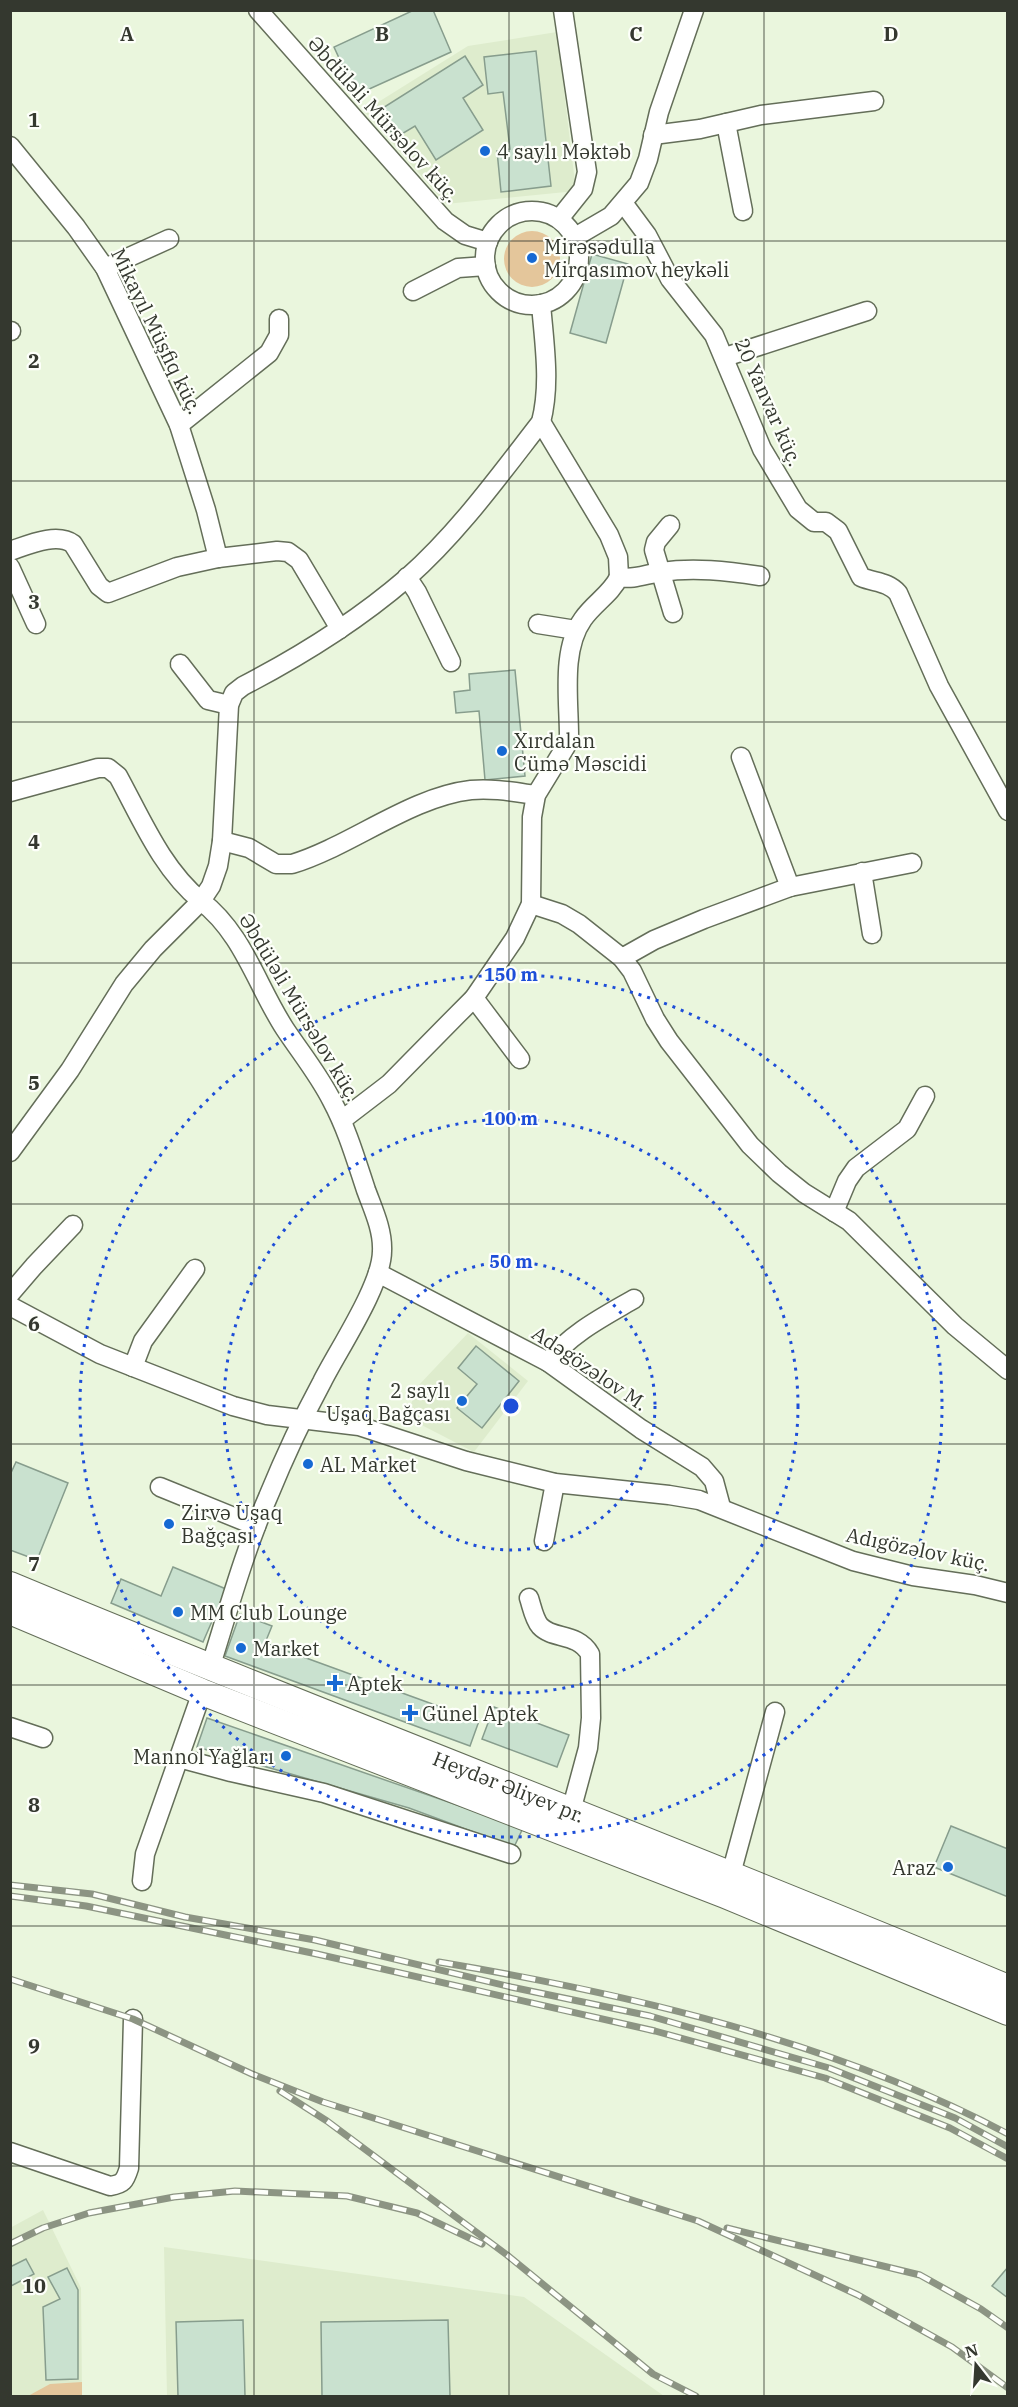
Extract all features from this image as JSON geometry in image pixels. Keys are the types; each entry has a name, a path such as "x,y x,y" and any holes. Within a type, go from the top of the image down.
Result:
{"main road":[{"name":"Heydər Əliyev pr.","path":"10,1585 210,1668 731,1874 1008,1988"},
{"name":"Heydər Əliyev pr.","path":"10,1611 202,1692 714,1890 1008,2012"}],"street":[{"name":"Əbdüləli Mürsəlov küç.","path":"258,10 444,221 465,235 488,242"},
{"path":"559,219 583,189 587,172 563,10"},
{"path":"575,237 600,225 624,204 643,175 658,112 694,10"},
{"path":"653,135 678,133 789,111 874,101"},
{"path":"726,123 743,211"},
{"name":"Mikayıl Müşfiq küç.","path":"10,146 76,227 105,268 179,426 206,510 218,558"},
{"name":"20 Yanvar küç.","path":"624,204 647,235 670,279 714,335 762,449 798,509 814,522 826,522 838,531 861,578 892,586 898,593 939,686 1008,811"},
{"path":"536,211 559,219 575,237 579,249 577,273 563,293 541,304 529,304 506,296 490,278 486,266 485,254 488,242 498,226 512,215 536,211"},
{"path":"105,268 169,238"},
{"path":"412,291 458,268 486,266"},
{"path":"10,1152 70,1070 124,984 153,949 201,901 211,886 219,866 222,842 229,705 234,693 289,662 340,629 407,577 472,509 541,422 546,385 541,304"},
{"path":"725,357 867,311"},
{"path":"179,426 269,353 279,334 279,319"},
{"path":"342,1120 389,1083 474,998 515,938 531,904 532,817 536,795 566,746 569,736 569,664 576,630 598,601 610,592 619,577 618,557 609,535 541,422"},
{"path":"670,525 656,542 655,556 673,613"},
{"path":"10,551 57,539 67,540 74,544 99,586 108,593 177,567 218,558 277,550 288,552 298,560 340,629"},
{"path":"10,567 36,624"},
{"path":"619,577 628,579 660,572 712,570 760,576"},
{"path":"407,577 417,592 451,662"},
{"path":"538,624 576,630"},
{"path":"180,664 208,700 229,705"},
{"path":"741,757 790,887"},
{"name":"Əbdüləli Mürsəlov küç.","path":"10,792 98,768 108,768 118,776 167,865 180,881 214,911 227,926 246,957 275,1014 316,1073 342,1120 381,1236 382,1252 378,1273 303,1420 256,1526 210,1668"},
{"path":"222,842 249,848 276,864 292,864 438,798 470,790 496,789 536,795"},
{"path":"622,958 654,940 790,887 912,863"},
{"path":"862,872 872,933"},
{"path":"531,904 562,914 579,924 622,958 632,971 655,1019 669,1041 730,1121 779,1173 856,1229 955,1326 1008,1370"},
{"path":"474,998 520,1059"},
{"path":"834,1212 847,1181 856,1168 907,1130 925,1096"},
{"path":"10,1294 73,1225"},
{"path":"133,1367 137,1351 143,1341 195,1269"},
{"name":"Adəgözəlov M.","path":"378,1273 548,1362 640,1429 702,1467 714,1481 721,1507"},
{"path":"548,1362 561,1345 574,1334 634,1299"},
{"name":"Adıgözəlov küç.","path":"10,1306 100,1354 233,1406 267,1415 347,1424 369,1429 465,1461 555,1483 699,1500 853,1561 913,1576 975,1585 1008,1593"},
{"path":"544,1541 555,1483"},
{"path":"160,1487 256,1526"},
{"path":"530,1598 537,1621 542,1628 576,1640 585,1646 590,1654 591,1718 588,1748 571,1811"},
{"path":"142,1881 145,1854 202,1692"},
{"path":"731,1874 775,1712"},
{"path":"10,1727 43,1738"},
{"path":"179,1758 324,1793 511,1854"},
{"path":"10,2152 110,2186 120,2185 125,2180 129,2168 133,2019"}],"shaded area":[{"name":"4 saylı Məktəb","path":"557,32 576,191 446,204 364,111 468,46"},
{"path":"532,231 543,233 552,239 558,248 560,259 558,270 552,279 543,285 532,287 521,285 512,279 506,270 504,259 506,248 512,239 521,233"},
{"name":"2 saylı Uşaq Bağçası","path":"468,1333 528,1381 474,1452 406,1417 418,1386"},
{"path":"43,2210 81,2288 82,2396 11,2396 10,2228"},
{"path":"164,2247 524,2297 664,2396 167,2396"},
{"path":"82,2382 82,2396 28,2396 50,2384"}],"building":[{"path":"414,10 433,10 451,52 356,95 334,47"},
{"path":"536,51 551,186 501,192 497,151 510,149 503,92 488,94 484,57"},
{"path":"465,56 483,85 463,98 483,130 436,160 415,126 395,138 378,111"},
{"path":"592,254 628,264 606,343 570,333"},
{"path":"515,670 525,776 485,780 479,711 456,713 454,692 470,690 469,674"},
{"path":"476,1346 519,1381 482,1428 457,1408 477,1384 458,1368"},
{"path":"16,1462 68,1483 37,1560 10,1550 10,1475"},
{"path":"173,1567 226,1589 203,1642 111,1603 121,1579 161,1596"},
{"path":"240,1614 272,1626 265,1643 479,1721 470,1746 225,1656"},
{"path":"494,1707 569,1735 557,1767 482,1739"},
{"path":"207,1718 523,1828 514,1847 409,1808 197,1747"},
{"path":"951,1826 1008,1849 1008,1897 934,1867"},
{"path":"26,2259 34,2274 11,2286 10,2267"},
{"path":"1008,2267 1008,2298 992,2286"},
{"path":"67,2268 78,2290 78,2379 46,2380 43,2307 60,2299 48,2277"},
{"path":"243,2320 245,2396 178,2396 176,2322"},
{"path":"448,2320 450,2396 322,2396 321,2322"}],"railway":[{"path":"10,1885 92,1894 185,1917 315,1940 511,1987 650,2016 829,2068 955,2118 1008,2147"},
{"path":"10,1896 86,1906 317,1954 655,2031 825,2078 950,2128 1008,2159"},
{"path":"439,1962 584,1989 730,2026 873,2073 942,2102 1008,2134"},
{"path":"10,1979 133,2019 252,2074 323,2102 698,2221 858,2295 952,2347 1008,2388"},
{"path":"280,2091 327,2121 507,2255 653,2374 696,2396"},
{"path":"10,2244 43,2228 89,2213 174,2197 235,2191 347,2196 417,2213 482,2244"},
{"path":"727,2228 920,2275 981,2309 1008,2328"}],"place":[{"name":"4 saylı Məktəb","path":"485,151"},
{"name":"Mirəsədulla Mirqasımov heykəli","path":"532,258"},
{"name":"Xırdalan Cümə Məscidi","path":"502,751"},
{"name":"2 saylı Uşaq Bağçası","path":"462,1401"},
{"name":"AL Market","path":"308,1464"},
{"name":"Zirvə Uşaq Bağçası","path":"169,1524"},
{"name":"MM Club Lounge","path":"178,1612"},
{"name":"Market","path":"241,1648"},
{"name":"Aptek","path":"335,1683"},
{"name":"Günel Aptek","path":"410,1713"},
{"name":"Mannol Yağları","path":"286,1756"},
{"name":"Araz","path":"948,1867"}]}
